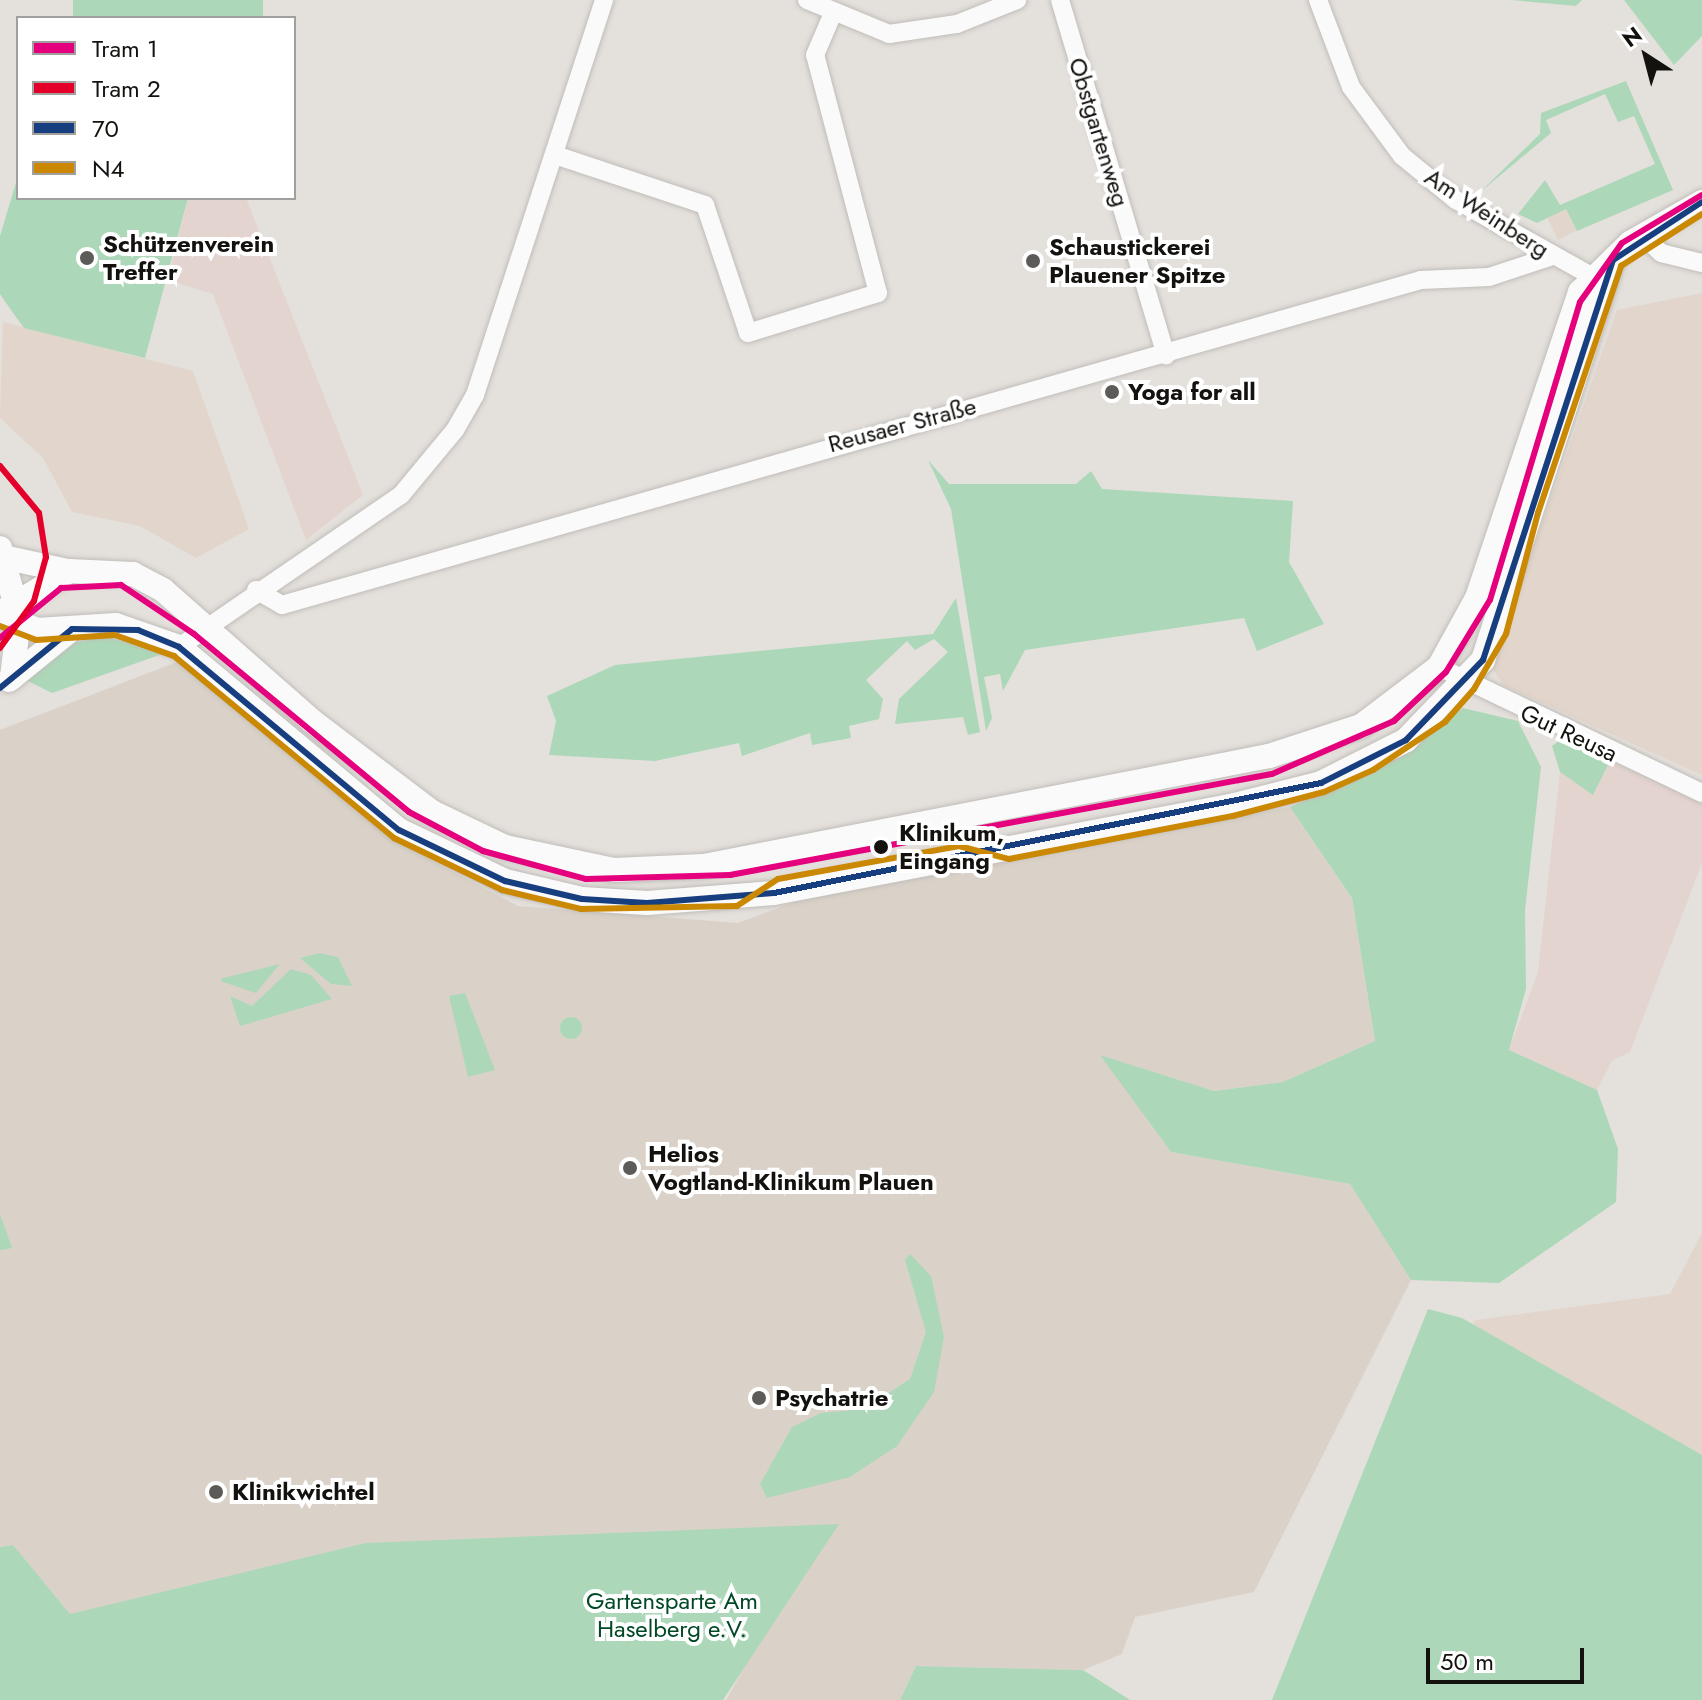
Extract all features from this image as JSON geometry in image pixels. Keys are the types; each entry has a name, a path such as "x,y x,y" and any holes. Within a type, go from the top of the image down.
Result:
{"street":[{"path":"179,647 256,590 333,546 401,495 455,430 475,395 604,0"},
{"path":"807,0 889,34 1017,0"},
{"name":"Obstgartenweg","path":"1060,0 1166,356"},
{"name":"Am Weinberg","path":"1318,0 1351,87 1402,156 1456,200 1597,280"},
{"path":"555,155 705,205 748,333 878,293 815,55 833,13"},
{"path":"6,683 9,614 2,553 69,571 133,574 206,625 312,721 432,812 505,847 614,870 704,866 1282,753 1387,712 1439,667 1477,598 1597,280 1613,260 1642,235 1702,202"},
{"path":"1642,235 1661,253 1702,263"},
{"name":"Reusaer Straße","path":"256,590 282,605 868,433 1166,356 1421,280 1489,277 1553,256"},
{"path":"9,614 72,629 116,625 179,647 347,792 446,857 544,892 647,903 823,885 1321,783 1406,740 1466,683 1497,631 1528,510 1597,280"},
{"path":"9,614 69,571"},
{"path":"6,683 72,629"},
{"name":"Gut Reusa","path":"1439,667 1466,683 1702,793"}],"shaded area":[{"path":"188,200 247,200 363,495 306,540 213,294 168,280"},
{"path":"1566,208 1577,230 1558,240 1547,217"},
{"path":"1702,293 1702,775 1503,685 1492,667 1617,310"},
{"path":"3,322 193,371 249,529 196,558 140,526 72,512 43,458 0,418"},
{"name":"Helios Vogtland-Klinikum Plauen","path":"177,662 400,844 518,906 738,923 794,902 1290,807 1352,898 1375,1041 1283,1082 1214,1091 1102,1056 1171,1152 1350,1184 1411,1280 1254,1592 1135,1617 1122,1654 1083,1670 916,1666 900,1700 726,1700 782,1600 838,1524 70,1614 13,1546 0,1547 0,730"},
{"path":"1610,761 1702,801 1702,863 1630,1052 1612,1061 1597,1090 1509,1050 1538,972 1560,772 1593,794"},
{"path":"1702,1233 1702,1455 1472,1329 1475,1320 1670,1294"}],"green space":[{"path":"73,0 263,0 263,16 73,16"},
{"path":"1512,0 1582,0 1576,6"},
{"path":"1624,0 1702,0 1702,36 1674,65"},
{"path":"1626,81 1673,190 1577,231 1566,209 1537,223 1518,214 1545,180 1560,205 1655,164 1634,116 1618,122 1605,94 1546,120 1551,133 1479,193 1540,134 1541,113"},
{"name":"Schützenverein Treffer","path":"16,183 16,200 187,200 145,358 24,328 0,294 0,236"},
{"path":"928,460 949,484 1076,484 1091,471 1102,489 1293,501 1289,562 1324,624 1257,651 1244,618 1025,650 1003,691 1000,674 984,677 992,718 986,731 951,509"},
{"path":"956,598 980,732 968,735 963,717 895,724 899,699 948,652 934,639 915,650 907,641 866,680 883,699 879,719 849,726 851,738 812,745 810,733 742,756 739,743 655,761 549,755 556,721 547,696 615,665 933,634"},
{"path":"103,636 165,653 52,693 22,678 59,647"},
{"path":"1463,708 1518,721 1541,767 1525,910 1526,989 1509,1050 1597,1090 1618,1149 1616,1202 1499,1283 1411,1280 1350,1184 1171,1152 1100,1055 1214,1091 1283,1082 1375,1041 1352,898 1290,807 1383,766"},
{"path":"1560,740 1610,761 1593,795 1560,772 1552,746"},
{"path":"319,953 338,957 352,986 331,984 300,958"},
{"path":"280,964 256,993 220,981 223,978"},
{"path":"291,969 311,975 332,999 240,1026 230,996 252,1006"},
{"path":"465,993 495,1070 468,1077 449,996"},
{"path":"571,1017 579,1020 582,1028 579,1036 571,1039 563,1036 560,1028 563,1020"},
{"path":"0,1214 12,1248 0,1250"},
{"path":"910,1254 931,1276 944,1337 934,1392 897,1446 850,1477 767,1498 760,1484 792,1427 821,1413 864,1409 910,1379 926,1332 905,1260"},
{"path":"1428,1309 1462,1318 1702,1455 1702,1700 1272,1700"},
{"name":"Gartensparte Am Haselberg e.V.","path":"839,1524 723,1700 0,1700 0,1547 13,1545 70,1614 366,1543"},
{"path":"916,1666 1083,1670 1130,1700 900,1700"}],"tram line":[{"name":"1","path":"0,638 61,588 121,585 194,634 409,812 483,851 586,879 730,875 1272,774 1394,721 1446,672 1490,600 1580,302 1622,243 1702,195"},
{"name":"2","path":"0,466 39,513 46,557 34,601 0,648"}],"transit line":[{"name":"70","path":"0,688 72,629 138,630 179,647 399,830 505,881 582,899 647,903 774,893 1321,783 1406,740 1483,660 1613,260 1702,202"},
{"name":"N4","path":"0,626 36,640 115,635 174,656 394,838 502,890 581,909 737,906 778,879 959,846 1009,859 1233,816 1324,792 1373,770 1445,722 1474,689 1506,634 1538,513 1621,266 1702,214"}],"place":[{"name":"Schützenverein Treffer","path":"87,258"},
{"name":"Schaustickerei Plauener Spitze","path":"1033,261"},
{"name":"Yoga for all","path":"1112,392"},
{"name":"Klinikum, Eingang","path":"881,847"},
{"name":"Helios Vogtland-Klinikum Plauen","path":"630,1168"},
{"name":"Psychatrie","path":"759,1398"},
{"name":"Klinikwichtel","path":"216,1492"}]}
